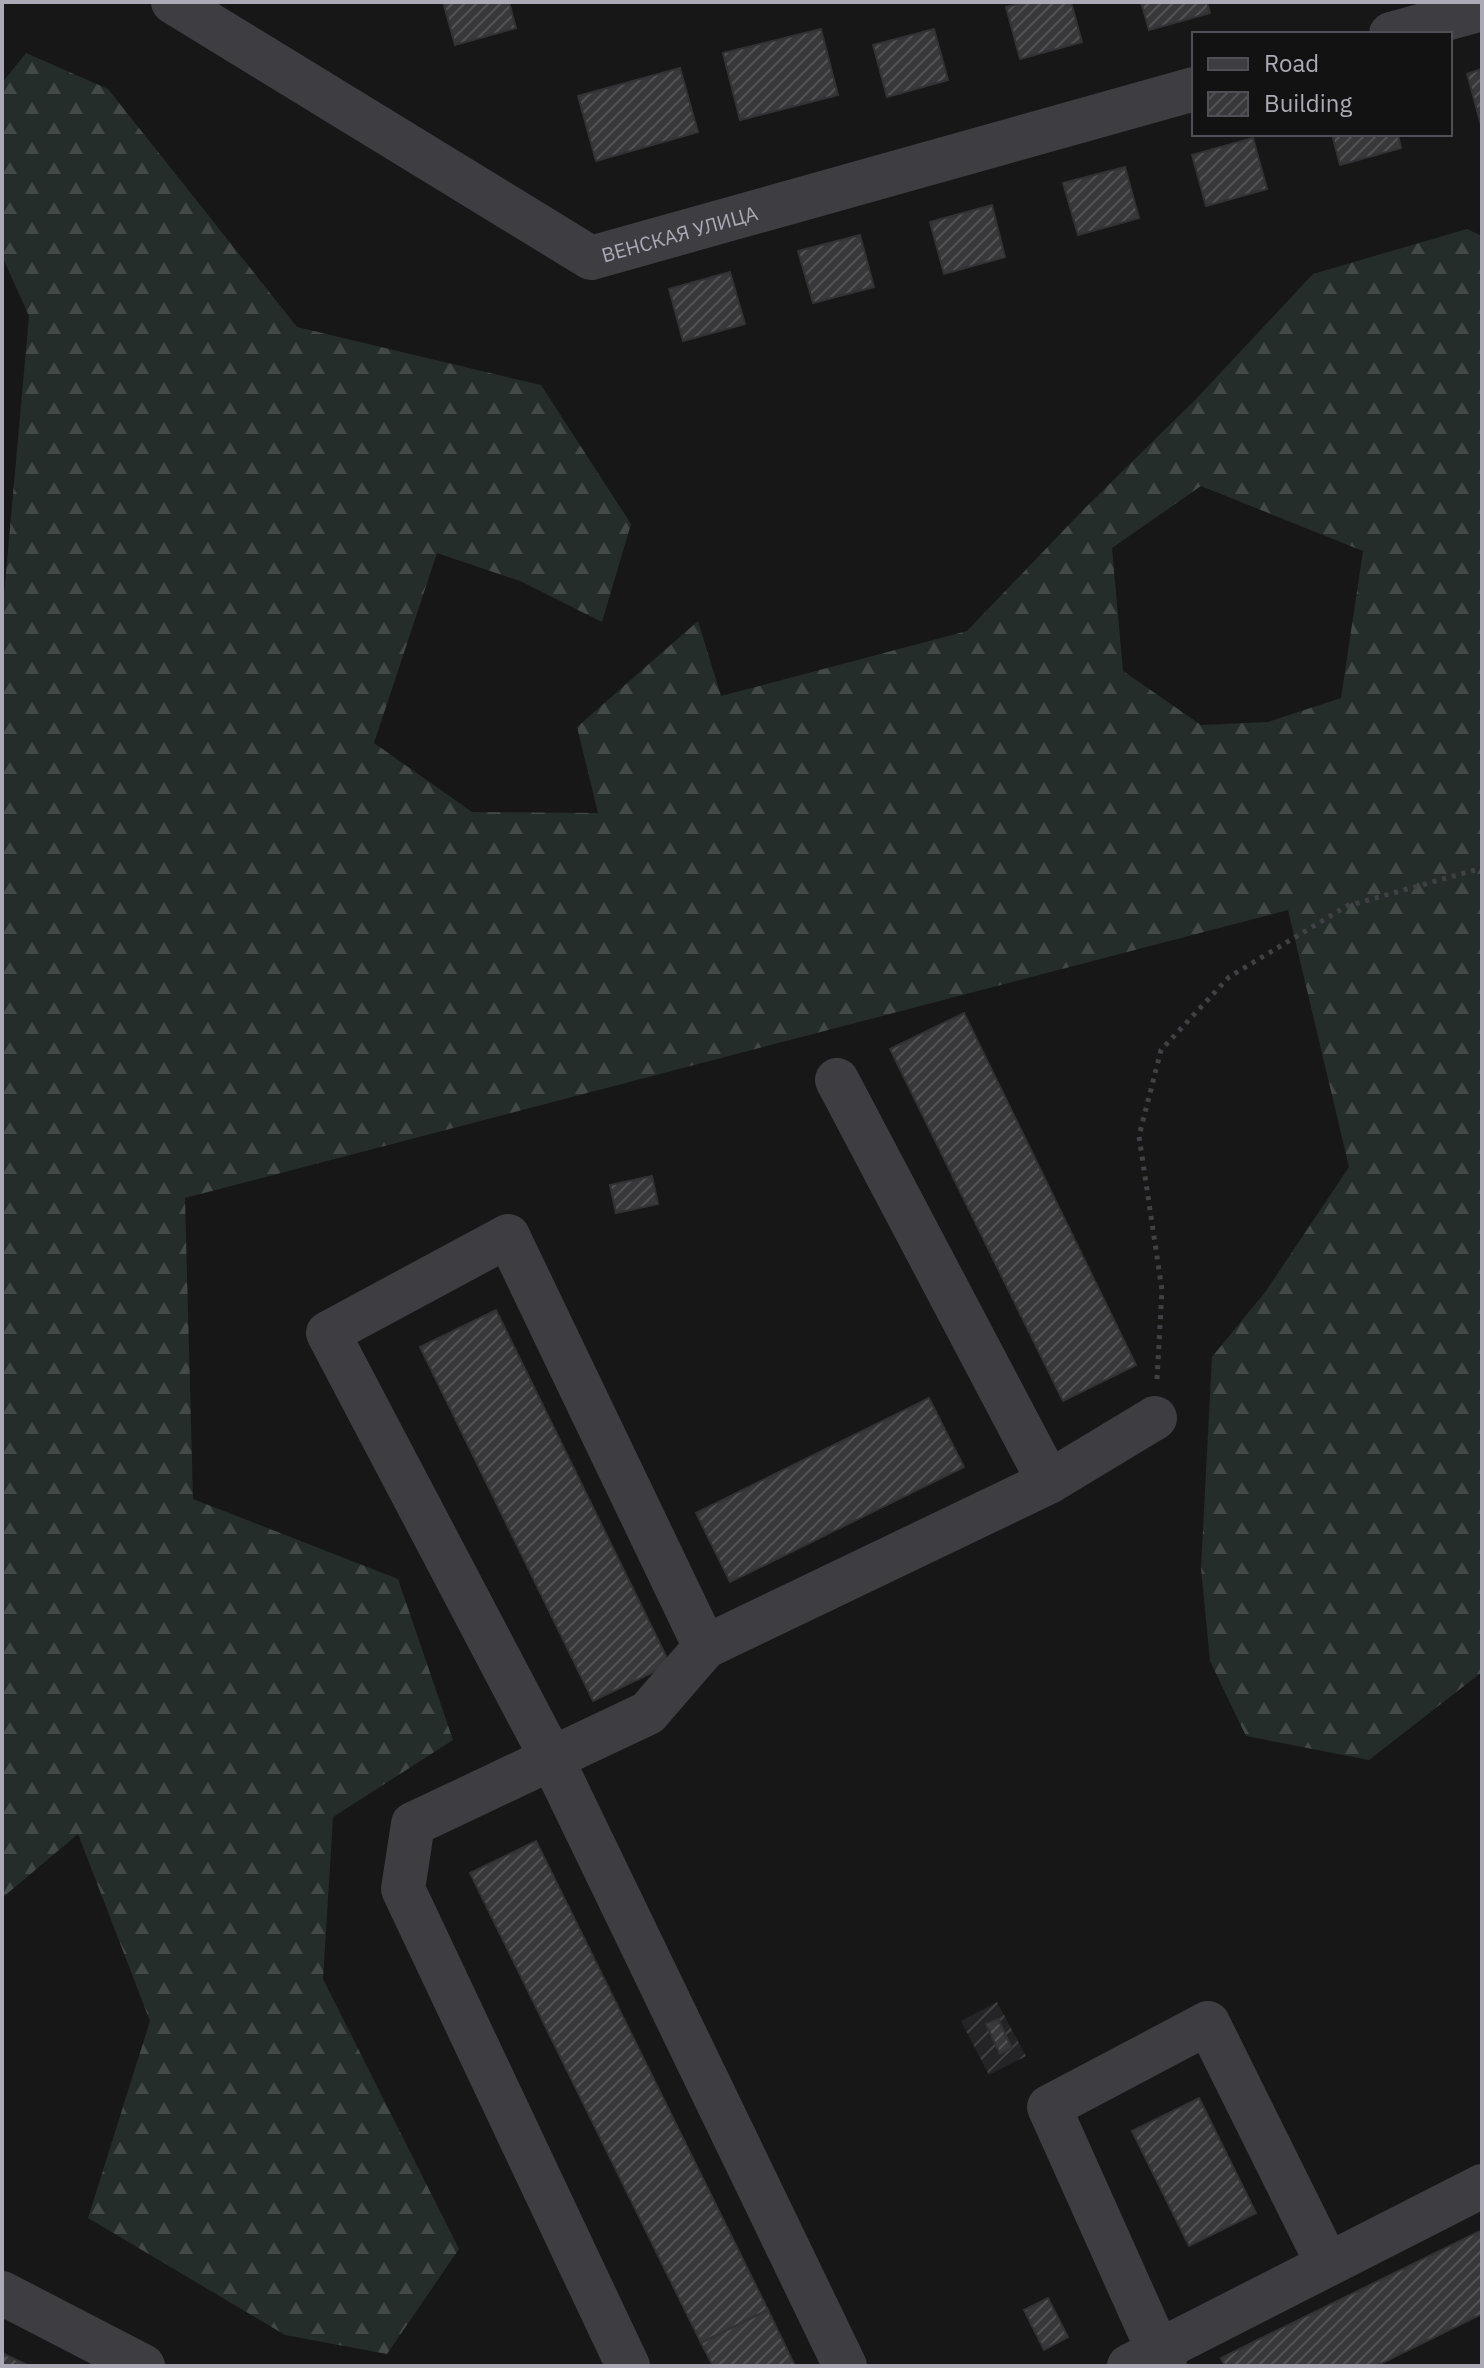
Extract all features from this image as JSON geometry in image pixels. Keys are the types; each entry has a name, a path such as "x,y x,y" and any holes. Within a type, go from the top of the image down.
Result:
{"street":[{"name":"ВЕНСКАЯ УЛИЦА","path":"173,2 591,258 1192,90"},
{"path":"1398,32 1482,9"},
{"path":"837,1080 1049,1482"},
{"path":"705,1647 508,1236 328,1333 552,1759 845,2366"},
{"path":"628,2366 403,1889 413,1824 648,1713 705,1647 1049,1482 1155,1418"},
{"path":"1327,2263 1208,2023 1049,2107 1151,2361 1327,2263 1482,2186"},
{"path":"2,2293 143,2366"}],"path":[{"path":"1155,1418 1162,1290 1139,1136 1161,1050 1229,977 1347,906 1482,868"}],"shaded area":[{"path":"997,2002 1026,2056 989,2075 961,2021"}],"green space":[{"path":"26,53 108,89 297,327 541,385 631,524 602,622 520,581 437,553 374,743 472,812 598,813 577,727 698,621 721,696 967,631 1085,508 1197,398 1313,274 1467,229 1482,236 1482,1672 1369,1760 1246,1736 1210,1661 1201,1568 1212,1357 1266,1291 1349,1167 1288,910 185,1198 193,1499 398,1579 453,1740 333,1817 323,1979 459,2249 387,2354 285,2335 88,2218 150,2021 78,1834 2,1898 2,617 29,316 2,256 2,83","holes":["1201,486 1363,551 1341,698 1268,722 1201,725 1123,671 1112,548"]}],"building":[{"path":"443,2 509,2 516,28 455,45"},
{"path":"1026,2 1071,2 1082,42 1020,59 1006,7"},
{"path":"1141,2 1207,2 1210,13 1149,30"},
{"path":"821,29 838,95 740,120 723,53"},
{"path":"934,29 948,80 887,97 873,45"},
{"path":"680,68 698,132 596,161 578,96"},
{"path":"1482,69 1482,125 1481,125 1467,74"},
{"path":"1333,136 1398,136 1401,148 1340,165"},
{"path":"1253,138 1267,189 1206,206 1192,155"},
{"path":"1125,167 1139,218 1078,235 1063,183"},
{"path":"992,205 1005,257 944,274 930,222"},
{"path":"860,235 874,287 813,303 798,251"},
{"path":"730,272 745,324 683,341 669,289"},
{"path":"964,1013 1136,1365 1063,1401 890,1049"},
{"path":"652,1176 658,1204 616,1213 610,1185"},
{"path":"496,1310 670,1664 593,1701 420,1347"},
{"path":"929,1398 964,1467 730,1582 696,1513"},
{"path":"536,1841 768,2310 701,2343 470,1873"},
{"path":"998,2019 1012,2048 1000,2054 986,2024"},
{"path":"1199,2098 1256,2213 1189,2246 1132,2131"},
{"path":"1482,2230 1482,2314 1376,2366 1225,2366 1221,2358"},
{"path":"1048,2298 1068,2337 1044,2350 1024,2310"},
{"path":"768,2310 795,2366 713,2366 701,2343"},
{"path":"2,2353 29,2366 2,2366"}]}
